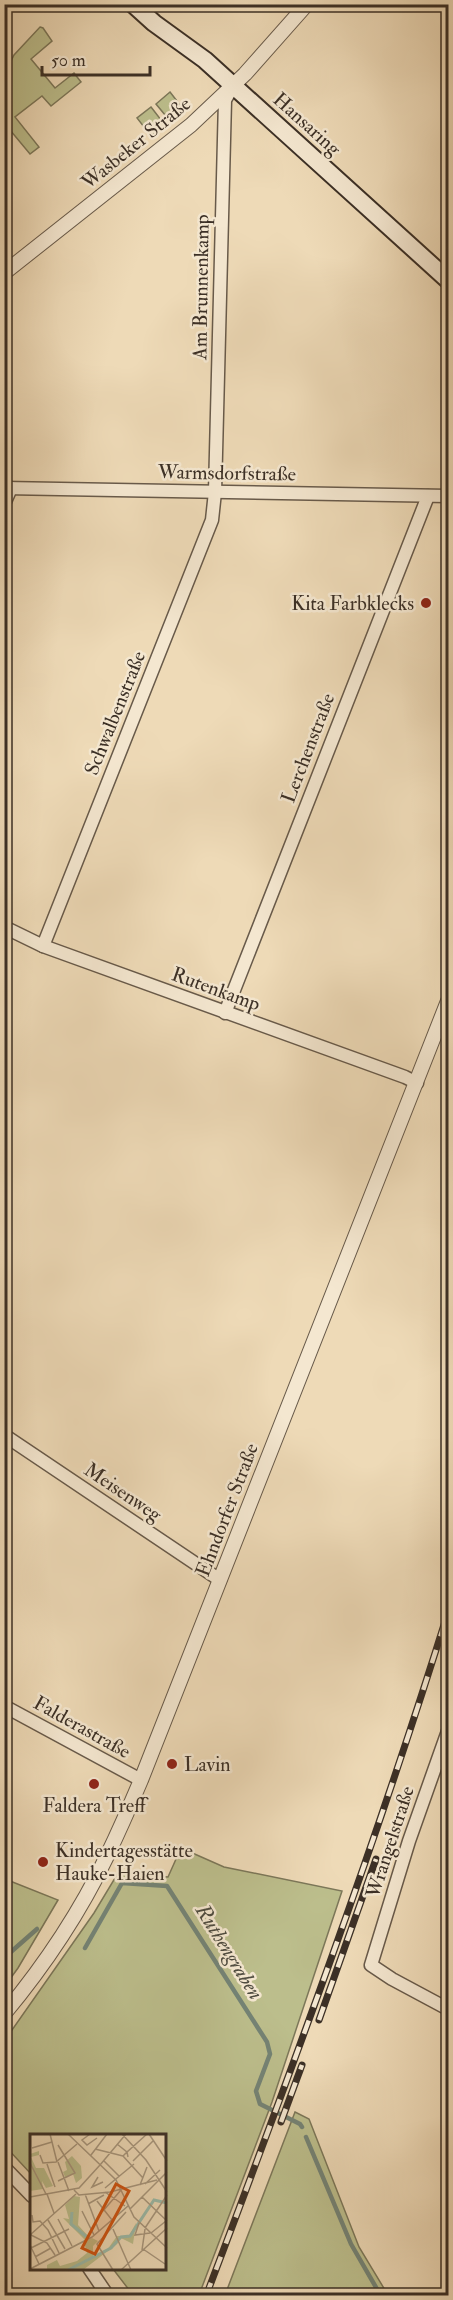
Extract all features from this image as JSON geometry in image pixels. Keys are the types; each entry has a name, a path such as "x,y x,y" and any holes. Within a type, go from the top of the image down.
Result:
{"main road":[{"name":"Hansaring","path":"133,4 154,23 206,60 448,280"}],"street":[{"name":"Wasbeker Straße","path":"4,273 191,125 234,86 307,4"},
{"name":"Am Brunnenkamp","path":"215,492 225,100 234,86"},
{"name":"Warmsdorfstraße","path":"8,488 448,496"},
{"path":"4,504 8,488"},
{"name":"Schwalbenstraße","path":"43,946 212,520 215,492"},
{"name":"Lerchenstraße","path":"225,1013 428,496"},
{"name":"Rutenkamp","path":"4,927 43,946 417,1083"},
{"name":"Ehndorfer Straße","path":"4,2014 33,1979 69,1924 107,1858 141,1780 448,1001"},
{"name":"Meisenweg","path":"4,1435 220,1580"},
{"name":"Falderastraße","path":"4,1707 141,1780"},
{"name":"Wrangelstraße","path":"448,1731 409,1841 371,1965 448,2009"},
{"path":"4,2167 30,2194"},
{"path":"90,2270 108,2295"}],"green space":[{"path":"40,27 52,41 31,59 55,88 74,73 81,82 51,106 42,96 15,117 39,147 30,154 5,124 5,73 14,55"},
{"path":"170,92 184,110 170,121 156,104"},
{"path":"151,107 165,125 151,136 137,118"},
{"path":"181,1848 224,1867 342,1891 272,2102 199,2295 133,2295 114,2270 166,2270 166,2134 30,2134 30,2173 5,2146 5,2040 94,1913 118,1873 168,1877"},
{"path":"5,1879 58,1900 5,1986"},
{"path":"295,2112 309,2119 359,2247 388,2295 225,2295"}],"waterway":[{"name":"Ruthengraben","path":"85,1948 122,1883 167,1886 267,2042 270,2054 256,2091 260,2104 302,2127"},
{"name":"Ruthengraben","path":"4,1958 37,1929"},
{"name":"Ruthengraben","path":"306,2137 351,2244 381,2296"}],"railway":[{"path":"206,2296 332,1956 392,1784 448,1612"},
{"path":"319,2020 376,1859"},
{"path":"281,2122 302,2065"}],"place":[{"name":"Kita Farbklecks","path":"426,603"},
{"name":"Lavin","path":"172,1764"},
{"name":"Faldera Treff","path":"94,1784"},
{"name":"Kindertagesstätte Hauke-Haien","path":"43,1862"}]}
